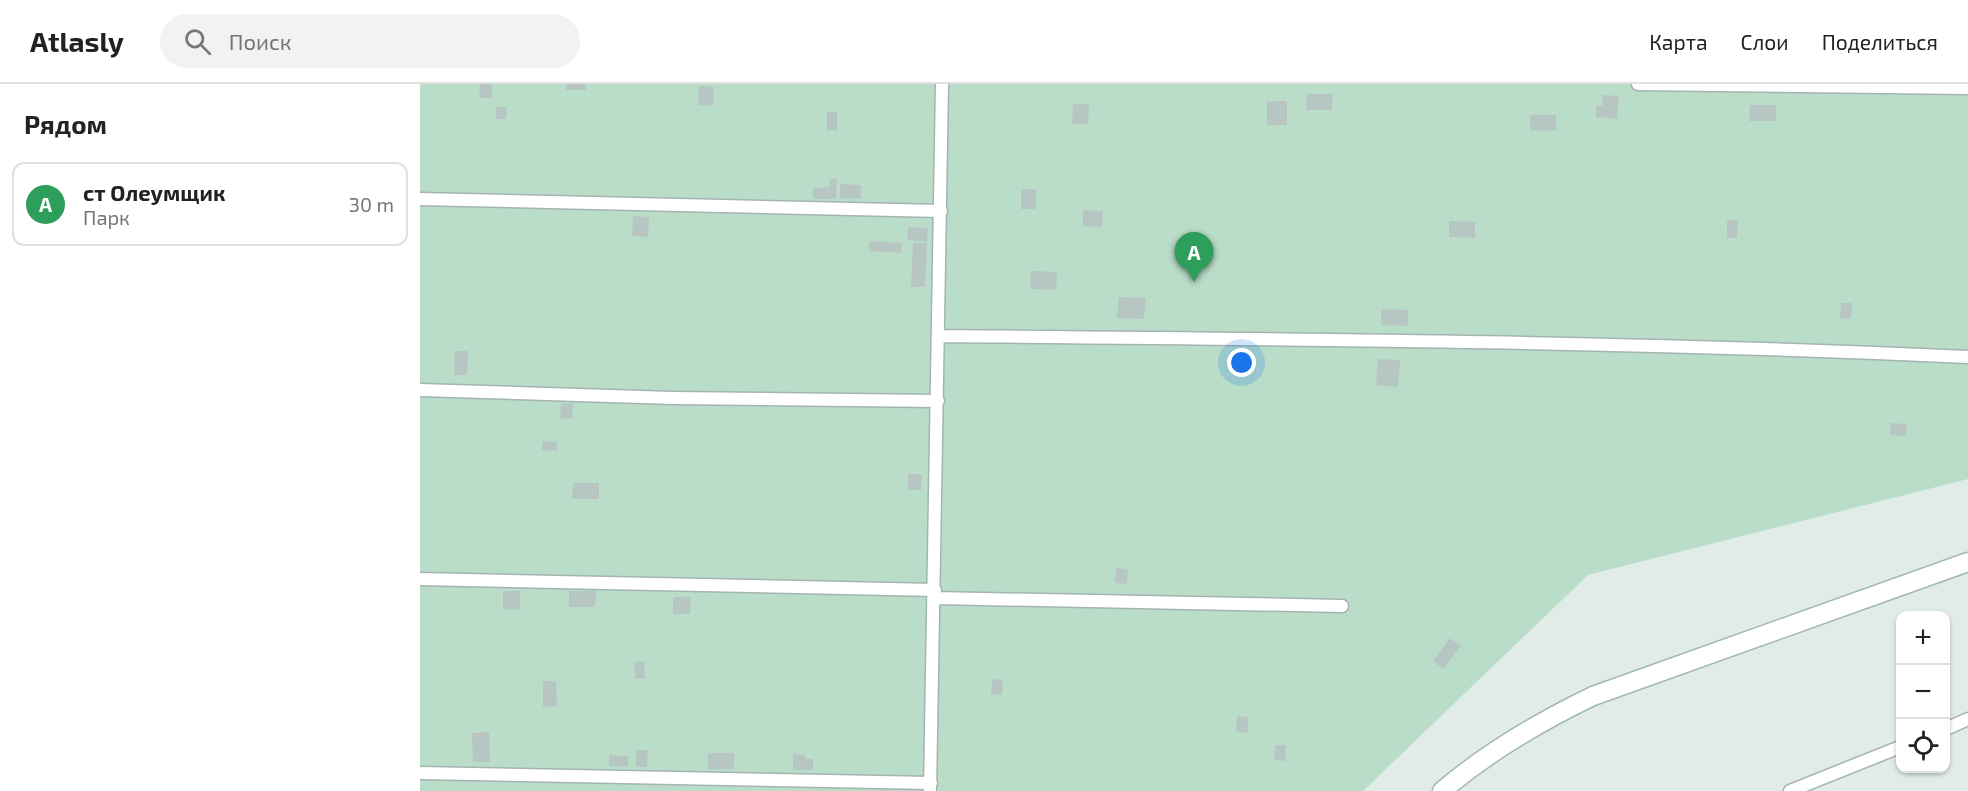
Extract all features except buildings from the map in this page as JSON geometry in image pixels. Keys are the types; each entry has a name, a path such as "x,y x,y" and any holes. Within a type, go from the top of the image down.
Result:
{"street":[{"path":"1447,789 1505,744 1551,716 1593,696 1968,562"}],"lane":[{"path":"420,773 931,787 942,84"},
{"path":"1638,84 1968,88"},
{"path":"420,199 941,211"},
{"path":"939,336 1465,341 1770,348 1968,357"},
{"path":"420,390 673,398 938,401"},
{"path":"420,579 1342,606"},
{"path":"1950,727 1968,719"},
{"path":"1790,791 1896,749"}],"green space":[{"path":"420,84 1968,84 1968,479 1588,575 1363,791 420,791"}],"place":[{"name":"ст Олеумщик","path":"1194,282"}]}
